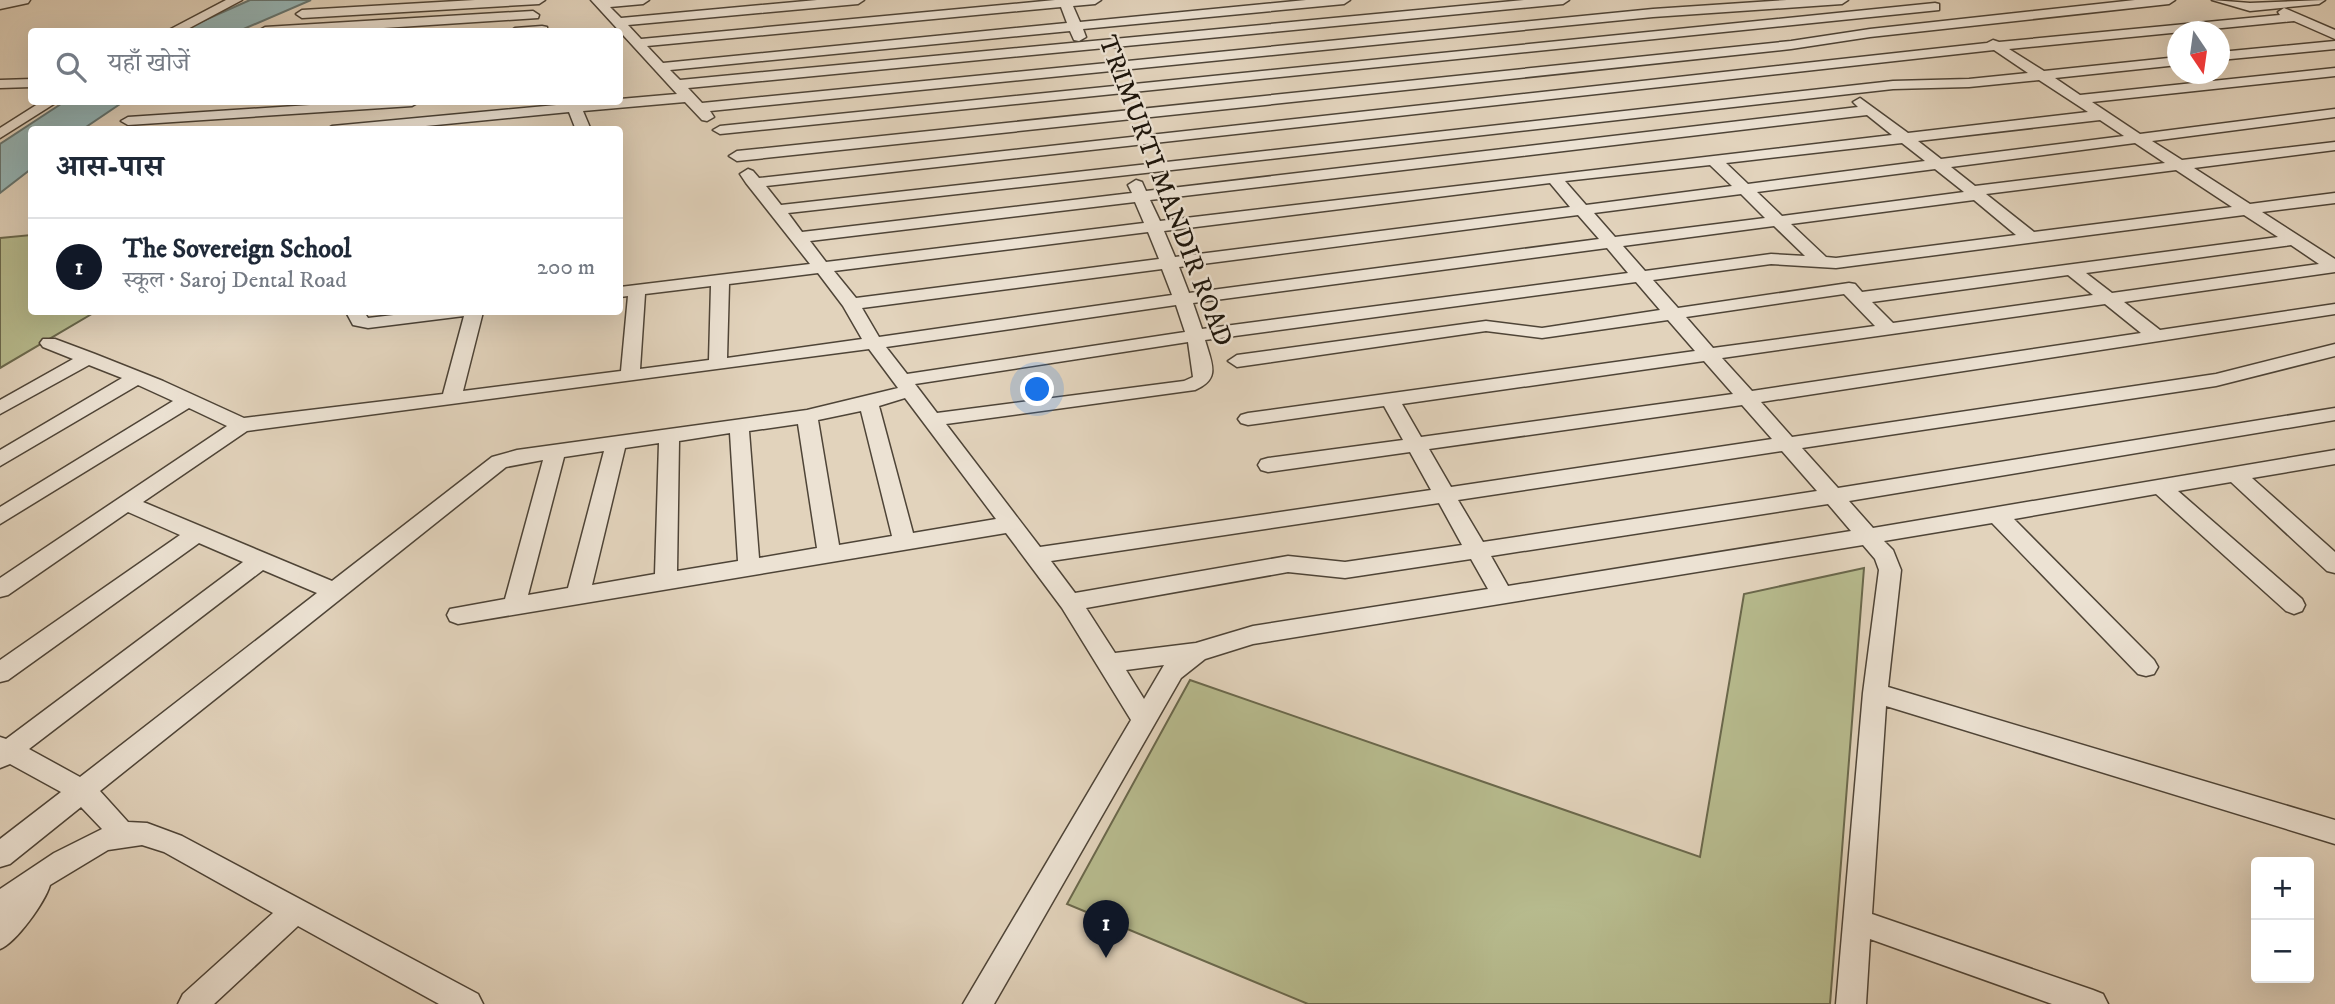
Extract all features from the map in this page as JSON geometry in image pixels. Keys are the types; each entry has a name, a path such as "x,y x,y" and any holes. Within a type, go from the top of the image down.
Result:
{"street":[{"path":"0,4 22,0"},
{"path":"179,28 236,0"},
{"path":"599,2 643,0"},
{"path":"626,35 858,0"},
{"path":"626,35 1095,0"},
{"path":"660,67 1074,24 1344,0"},
{"path":"688,97 1082,45 1563,0"},
{"path":"623,101 1091,68 1653,13 1842,0"},
{"path":"737,156 1791,45 1958,23 2169,0"},
{"path":"2218,0 2237,5 2319,0"},
{"path":"302,14 533,1 533,15 540,28"},
{"name":"TRIMURTI MANDIR ROAD","path":"931,420 1199,383 1204,374 1194,335 1154,226 1065,1"},
{"path":"599,2 620,28"},
{"path":"720,130 1765,24 1929,4 2335,267"},
{"path":"2270,5 2335,35"},
{"path":"1743,8 1819,66 2031,238"},
{"path":"381,28 533,15"},
{"path":"754,183 1996,46 2296,17"},
{"path":"626,35 720,130 754,183 800,237 961,462 1013,524 1070,602 1145,721"},
{"path":"2230,55 2335,45"},
{"path":"776,210 1847,91 2042,76 2167,62"},
{"path":"2079,99 2335,72"},
{"path":"0,84 28,83"},
{"path":"0,134 45,105"},
{"path":"128,121 316,105"},
{"path":"298,126 316,105"},
{"path":"398,126 566,105"},
{"path":"575,105 583,126"},
{"path":"800,237 1871,110"},
{"path":"850,304 2335,113"},
{"path":"486,126 490,114"},
{"path":"630,376 628,291 1713,159 2104,115"},
{"path":"0,589 242,425 718,365 1181,299 2335,146"},
{"path":"1713,159 1890,330"},
{"path":"1554,178 1885,556 1890,570 1875,693 1851,1004"},
{"path":"0,855 499,462 517,457 807,416 869,403 907,385 1194,335 1787,258 1822,263 2335,198"},
{"path":"1237,361 1486,326 1542,333 1674,314 2072,270 2294,240"},
{"path":"1248,419 2335,267"},
{"path":"2072,270 2155,335"},
{"path":"718,365 720,281"},
{"path":"1268,466 1749,398 2335,309"},
{"path":"356,315 359,321 368,323 413,315"},
{"path":"451,399 473,315"},
{"path":"49,343 242,425"},
{"path":"1034,556 2216,380 2335,350"},
{"path":"0,408 88,358"},
{"path":"0,459 136,378"},
{"path":"1389,398 1479,550 1503,596"},
{"path":"0,517 188,400"},
{"path":"869,403 904,540"},
{"path":"1070,602 1288,564 1345,570 1834,496 2335,414"},
{"path":"807,416 828,553"},
{"path":"738,427 749,567"},
{"path":"666,580 669,436"},
{"path":"579,595 616,443"},
{"path":"514,606 555,452"},
{"path":"1109,663 1198,652 1252,635 1997,515 2335,457"},
{"path":"2235,474 2335,565"},
{"path":"2161,486 2294,605"},
{"path":"128,504 334,591"},
{"path":"1997,515 2146,667"},
{"path":"458,615 1013,524"},
{"path":"0,673 198,533"},
{"path":"121,834 102,807 82,791 3,752 261,560"},
{"path":"978,1004 1173,671 1198,652"},
{"path":"1875,693 2335,832"},
{"path":"0,905 80,851 121,834 148,835 173,844 468,1004"},
{"path":"0,936 44,876"},
{"path":"193,1004 296,910"},
{"path":"1858,922 2093,1004"}],"green space":[{"path":"28,235 28,315 90,315 0,368 0,238"},
{"path":"1864,568 1830,1004 1308,1004 1067,904 1190,680 1700,857 1744,594"}],"water":[{"path":"250,0 311,0 246,28 187,28"},
{"path":"59,105 119,105 87,126 28,126 28,171 0,193 0,144"}],"place":[{"name":"The Sovereign School","path":"1106,958"}]}
